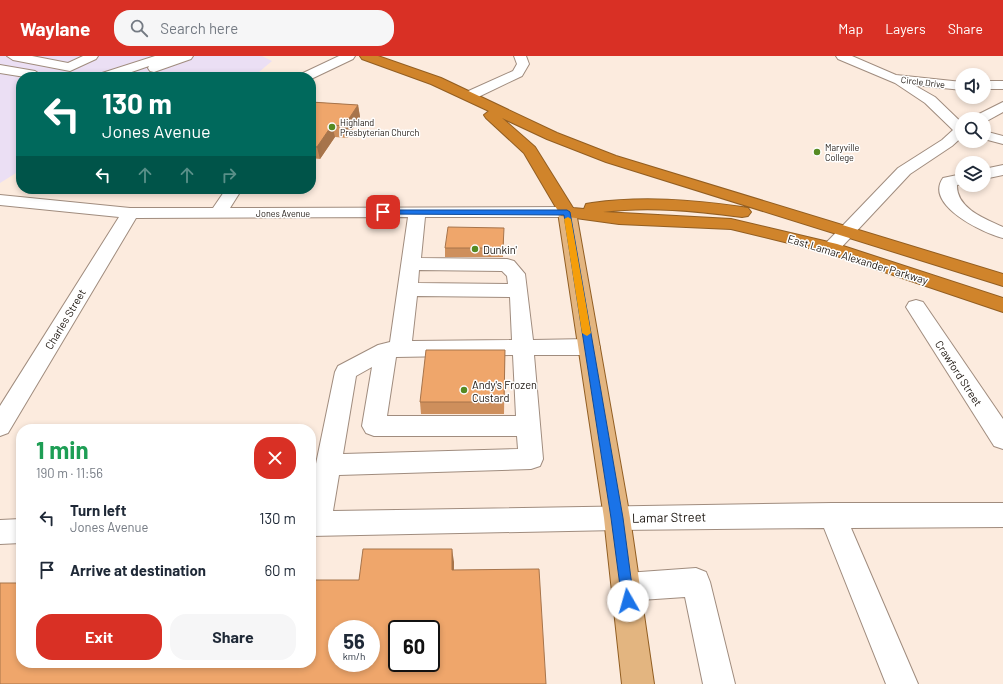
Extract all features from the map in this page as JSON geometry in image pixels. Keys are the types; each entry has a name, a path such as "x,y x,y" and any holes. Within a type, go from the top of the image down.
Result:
{"highway":[{"name":"East Lamar Alexander Parkway","path":"366,56 408,70 469,96 552,136 611,159 1003,280"},
{"name":"East Lamar Alexander Parkway","path":"469,96 530,150 567,212"},
{"name":"East Lamar Alexander Parkway","path":"567,212 622,203 690,204 761,214 846,232"},
{"name":"East Lamar Alexander Parkway","path":"567,212 619,219 730,224 831,248 1003,305"}],"main road":[{"path":"567,212 617,518 638,684"}],"street":[{"path":"13,56 70,67 92,56"},
{"path":"119,72 167,56"},
{"path":"142,72 187,56"},
{"path":"316,72 349,56"},
{"path":"469,96 518,73 523,64 520,56"},
{"name":"Circle Drive","path":"842,56 893,79 955,85"},
{"path":"30,72 45,62"},
{"path":"0,69 16,75"},
{"path":"0,77 16,77"},
{"path":"893,79 930,100 955,123"},
{"path":"991,85 1003,85"},
{"path":"991,113 1003,106"},
{"path":"831,248 904,171 955,136"},
{"path":"991,137 1003,140"},
{"path":"991,173 1003,170"},
{"path":"955,180 949,181 949,194 959,209 984,226 1003,233"},
{"path":"218,213 231,194"},
{"name":"Jones Avenue","path":"0,200 130,213 567,212"},
{"name":"Charles Street","path":"0,426 130,213"},
{"path":"417,213 407,289 374,426 528,426"},
{"path":"984,226 1003,222"},
{"path":"328,465 530,459 519,291 516,274 507,265 410,264"},
{"path":"407,289 519,291"},
{"name":"Crawford Street","path":"916,307 1003,439"},
{"path":"316,516 328,465 346,372 393,349 589,347"},
{"path":"832,515 902,684"},
{"name":"Lamar Street","path":"316,524 832,515 1003,516"},
{"path":"0,532 16,531"},
{"path":"626,587 696,582 719,684"}],"shaded area":[{"path":"0,56 262,56 272,61 259,72 16,72 16,173 0,183"}],"building":[{"path":"316,102 358,105 344,126 332,125 317,147"},
{"path":"448,227 504,228 503,248 445,248"},
{"name":"Andy's Frozen Custard","path":"426,350 505,350 504,402 420,402"},
{"path":"363,549 452,549 452,570 539,569 546,684 0,684 0,583 16,583 16,668 316,668 316,580 359,580"}],"slow traffic":[{"path":"568,219 587,333"}],"place":[{"name":"Highland Presbyterian Church","path":"332,127"},
{"name":"Maryville College","path":"817,152"},
{"name":"Dunkin'","path":"475,249"},
{"name":"Andy's Frozen Custard","path":"464,390"}],"route":[{"path":"383,212 567,212 617,518 628,601"}]}
